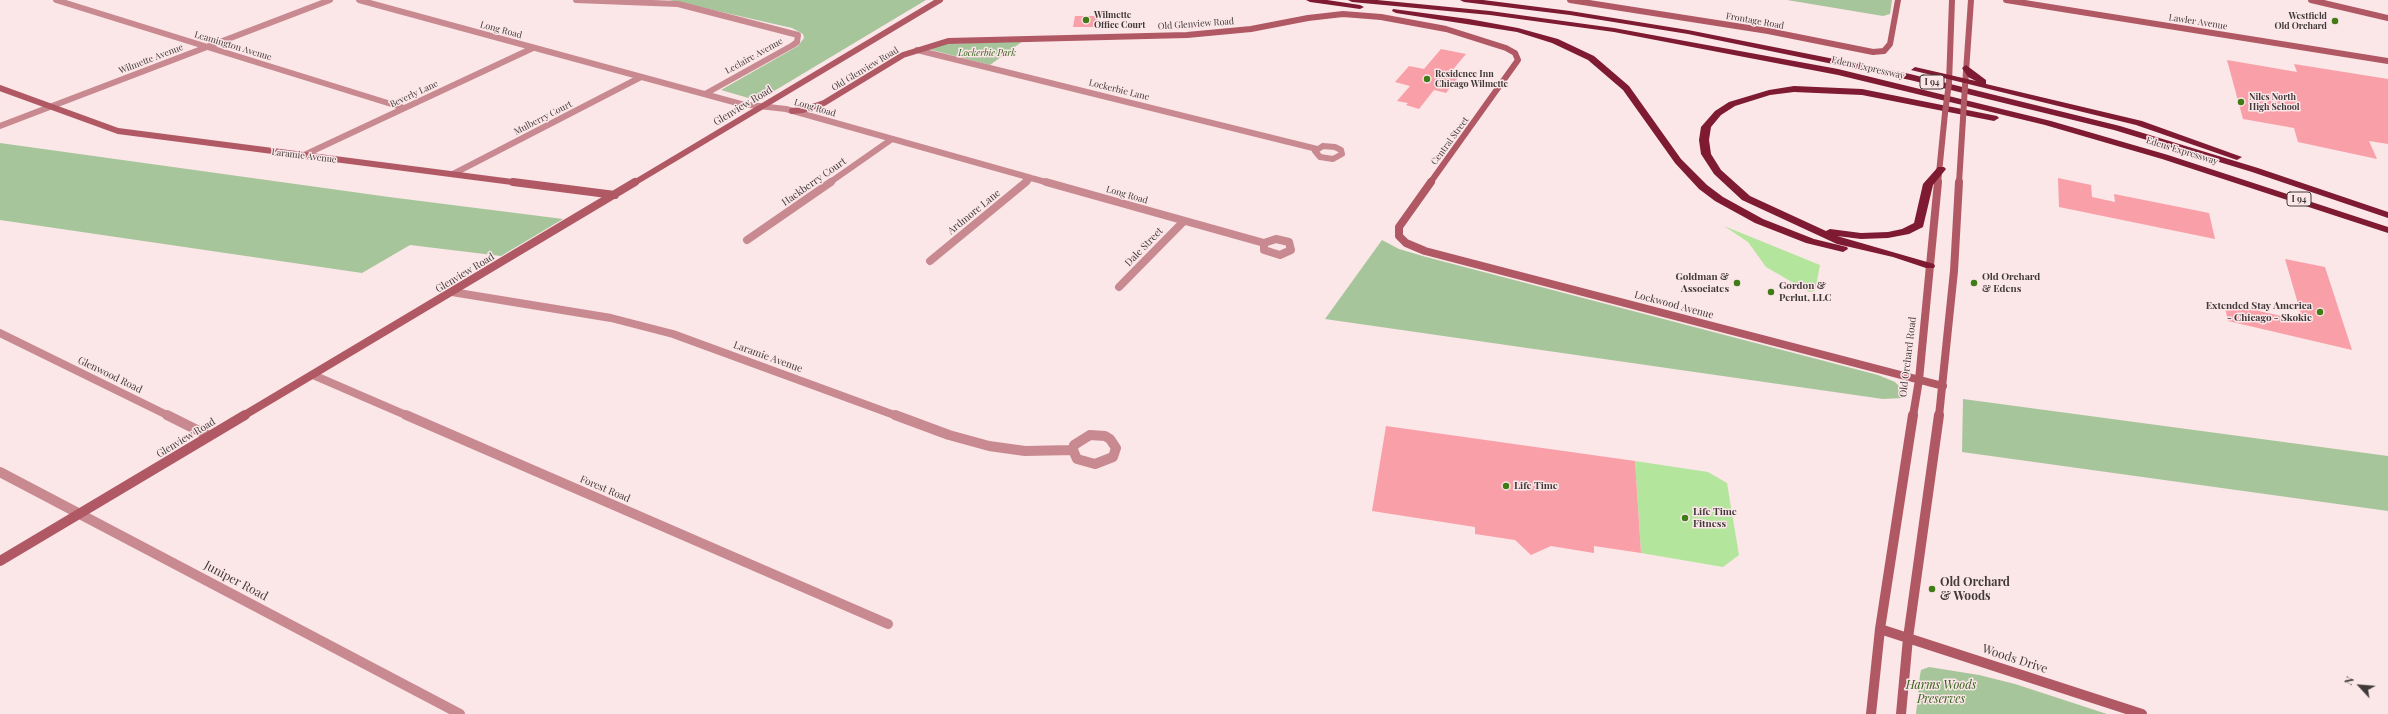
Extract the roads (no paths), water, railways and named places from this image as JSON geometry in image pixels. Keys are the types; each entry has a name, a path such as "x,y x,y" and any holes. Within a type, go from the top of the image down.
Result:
{"highway":[{"path":"1310,0 1483,23 1555,41 1591,58 1614,76 1688,173 1703,187 1738,210 1783,232 1810,241 1894,261 1930,266"},
{"name":"Edens Expressway","path":"1352,0 1434,7 1553,21 1773,59 1923,92 2048,123 2209,171 2388,230"},
{"name":"Edens Expressway","path":"1464,0 1570,13 1688,32 1910,77 2117,128 2255,170 2388,214"},
{"path":"1496,0 1641,17 1740,34 2092,111"},
{"path":"1966,68 1971,75 1984,83 2139,124 2351,196 2388,214"},
{"path":"1930,266 1896,255 1841,242 1801,225 1746,198 1717,172 1706,154 1704,140 1706,127 1718,113 1743,100 1769,92 1817,89 1862,92 1986,116 2147,157 2209,171"},
{"path":"1801,225 1833,233 1861,236 1905,232 1919,225 1928,184 1940,169"}],"street":[{"name":"Leamington Avenue","path":"56,0 404,108"},
{"name":"Wilmette Avenue","path":"0,126 330,0"},
{"name":"Long Road","path":"358,0 741,104 792,111 1264,243"},
{"name":"Leclaire Avenue","path":"576,0 678,4 789,31 798,35 797,42 793,45 705,94"},
{"name":"Glenview Road","path":"0,562 939,0"},
{"name":"Frontage Road","path":"1570,0 1752,29 1873,52 1884,51 1890,44 1898,0"},
{"name":"Old Orchard Road","path":"1871,714 1880,629 1899,496 1919,380 1948,80 1952,0"},
{"path":"1901,714 1908,638 1943,386 1954,271 1966,68 1972,0"},
{"name":"Lawler Avenue","path":"2006,0 2388,61"},
{"path":"2311,0 2388,18"},
{"name":"Old Glenview Road","path":"792,111 803,110 824,103 898,58 939,42 957,40 1109,38 1231,31 1315,17 1343,14 1381,17 1430,25 1484,40 1515,54"},
{"name":"Beverly Lane","path":"302,156 533,48"},
{"name":"Lockerbie Lane","path":"917,50 1317,149"},
{"name":"Central Street","path":"1401,240 1397,231 1399,227 1517,64 1518,57 1515,54"},
{"name":"Mulberry Court","path":"453,174 641,77"},
{"name":"Laramie Avenue","path":"0,88 118,131 302,156 615,195"},
{"name":"Hackberry Court","path":"747,240 892,139"},
{"name":"Ardmore Lane","path":"930,261 1031,178"},
{"name":"Dale Street","path":"1119,287 1184,221"},
{"name":"Lockwood Avenue","path":"1401,240 1425,251 1943,386"},
{"name":"Laramie Avenue","path":"452,292 611,318 673,334 976,443 1025,452 1072,450"},
{"name":"Glenwood Road","path":"0,333 209,436"},
{"name":"Forest Road","path":"312,375 888,624"},
{"path":"1090,435 1105,436 1114,443 1116,448 1112,457 1108,460 1095,464 1077,459 1072,450 1078,441 1090,435"},
{"name":"Juniper Road","path":"0,472 460,714"},
{"name":"Woods Drive","path":"1880,629 2142,714"}],"place":[{"name":"Wilmette Office Court","path":"1086,20"},
{"name":"Westfield Old Orchard","path":"2335,21"},
{"name":"Residence Inn Chicago Wilmette","path":"1427,79"},
{"name":"Niles North High School","path":"2241,102"},
{"name":"Goldman & Associates","path":"1737,283"},
{"name":"Old Orchard & Edens","path":"1974,283"},
{"name":"Gordon & Perlut, LLC","path":"1771,292"},
{"name":"Extended Stay America - Chicago - Skokie","path":"2320,312"},
{"name":"Life Time","path":"1506,486"},
{"name":"Life Time Fitness","path":"1685,518"},
{"name":"Old Orchard & Woods","path":"1932,589"}],"park label":[{"name":"Lockerbie Park","path":"987,53"},
{"name":"Harms Woods Preserves","path":"1941,692"}]}
